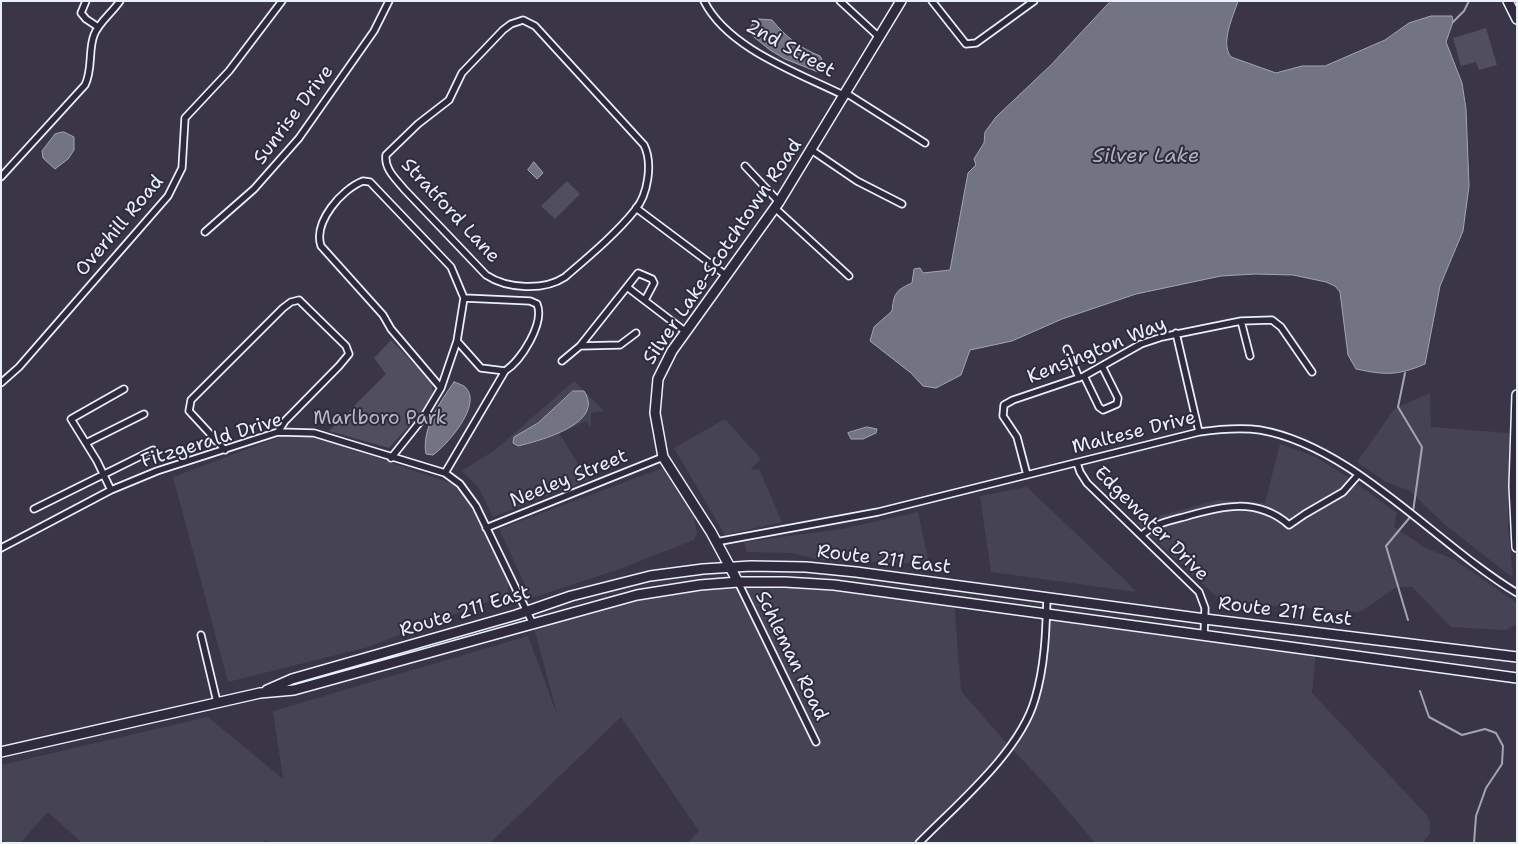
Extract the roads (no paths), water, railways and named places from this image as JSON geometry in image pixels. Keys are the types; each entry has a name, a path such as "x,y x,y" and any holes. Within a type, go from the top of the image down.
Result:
{"main road":[{"name":"Silver Lake-Scotchtown Road","path":"738,582 716,542 663,457 655,413 656,385 664,366 686,332 777,205 902,1"},
{"path":"1508,1 1517,19"},
{"path":"1517,395 1514,486 1517,547"},
{"name":"Route 211 East","path":"1,752 260,692 292,679 526,611 571,596 640,578 729,566 831,569 1205,619 1517,657"},
{"name":"Route 211 East","path":"260,692 294,690 637,595 700,585 738,582 834,585 1517,678"}],"street":[{"path":"86,1 81,13 98,27"},
{"path":"1,177 85,85 88,78 94,37 98,27 120,1"},
{"name":"Overhill Road","path":"1,383 38,345 168,196 182,168 185,118 230,71 282,1"},
{"name":"Sunrise Drive","path":"205,232 254,189 299,138 374,31 389,1"},
{"name":"2nd Street","path":"704,1 709,12 748,47 846,94 925,143"},
{"path":"840,1 879,37"},
{"path":"932,1 966,44 976,43 1025,4 1034,1"},
{"name":"Stratford Lane","path":"523,20 535,26 644,145 649,165 647,180 636,208 577,267 556,283 540,286 506,284 495,281 486,275 404,189 392,174 386,155 418,124 449,100 462,73 503,30 511,24 523,20"},
{"path":"810,150 857,181 902,204"},
{"path":"746,166 777,205 849,276"},
{"path":"391,458 423,418 441,388 458,342 464,298 451,267 370,182 358,183 334,206 320,228 320,246 383,315 391,329 441,388"},
{"path":"636,208 727,276"},
{"path":"562,361 580,346 638,273 652,279 654,283 645,300"},
{"path":"627,287 686,332"},
{"path":"445,473 505,371 516,364 536,326 539,315 537,304 520,299 464,298"},
{"path":"225,450 189,412 191,400 284,308 291,302 299,300 346,346 349,354 285,420 278,432"},
{"name":"Kensington Way","path":"1027,475 1017,437 1003,416 1004,405 1012,400 1082,377 1141,344 1176,333 1241,321 1272,320 1282,327 1312,372"},
{"path":"1241,321 1250,356"},
{"path":"580,346 620,345 636,333"},
{"path":"1176,333 1200,432"},
{"path":"458,342 481,368 505,371"},
{"path":"1067,349 1099,407 1103,410 1117,404 1118,398 1102,366"},
{"path":"111,490 71,418 124,389"},
{"path":"86,443 144,414"},
{"name":"Maltese Drive","path":"716,542 829,523 1200,432 1236,428 1280,435 1313,448 1358,475 1517,593"},
{"name":"Fitzgerald Drive","path":"1,548 111,490 157,471 278,432 314,433 445,473 469,494 533,624"},
{"path":"34,509 153,450"},
{"name":"Neeley Street","path":"486,528 663,457"},
{"name":"Edgewater Drive","path":"1077,463 1087,483 1199,592 1204,602 1204,636"},
{"path":"1142,535 1152,526 1210,508 1228,506 1269,511 1289,525 1343,492 1358,475"},
{"name":"Schleman Road","path":"738,582 816,742"},
{"path":"919,843 996,764 1022,729 1033,706 1041,675 1047,597"},
{"path":"201,635 217,702"}],"water":[{"name":"Silver Lake","path":"1111,1 1238,1 1227,37 1228,51 1231,57 1276,73 1302,66 1325,66 1385,40 1409,23 1431,16 1452,16 1453,22 1446,42 1462,83 1466,109 1469,186 1463,231 1440,286 1425,364 1406,371 1391,373 1356,369 1348,355 1340,292 1335,286 1326,282 1293,275 1255,274 1221,276 1136,294 1062,319 1012,341 970,350 961,375 936,388 923,386 911,373 870,341 874,327 892,311 894,300 899,290 912,283 914,269 920,268 923,273 950,270 968,173 976,165 974,159 984,143 985,132 996,117 1051,65"},
{"path":"759,19 772,20 794,41 820,56 826,69 818,72 785,59 770,50 749,33 751,26"},
{"path":"64,132 74,137 74,150 68,159 55,169 43,158 42,151 55,134"},
{"path":"534,162 543,173 537,179 528,170"},
{"path":"454,382 464,386 470,394 467,414 454,434 439,450 433,455 426,454 426,435 429,425"},
{"path":"573,391 584,391 588,403 586,413 578,422 567,429 540,440 518,446 513,443 514,437 538,423"},
{"path":"867,427 877,429 876,433 863,439 851,439 848,433"}],"waterway":[{"path":"1453,22 1464,11 1469,1"},
{"path":"1405,373 1398,407 1422,447 1413,512"},
{"path":"1408,620 1386,546 1411,516"},
{"path":"1420,691 1429,717 1462,735 1485,729 1496,733 1503,746 1502,764 1486,788 1476,816 1474,843"}],"park label":[{"name":"Marlboro Park","path":"380,419"}]}
